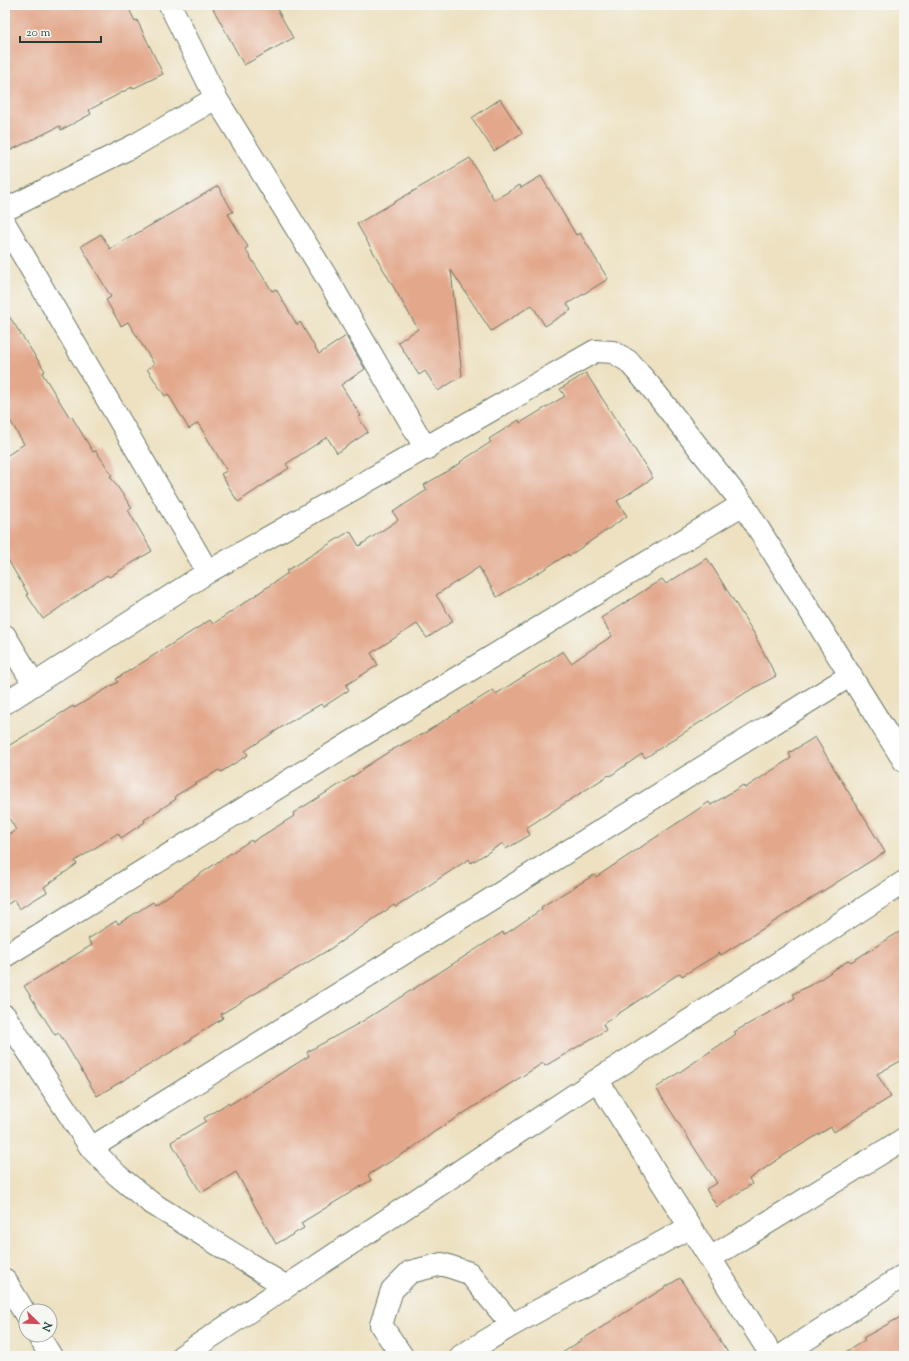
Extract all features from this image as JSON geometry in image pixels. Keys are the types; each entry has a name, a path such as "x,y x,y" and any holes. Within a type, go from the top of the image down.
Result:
{"street":[{"path":"170,5 216,98 327,278 426,449"},
{"path":"5,210 136,144 216,98"},
{"path":"5,224 208,572"},
{"path":"5,702 208,572 426,449 595,351 613,352 628,361 650,386 743,504 904,760"},
{"path":"5,956 370,730 743,504"},
{"path":"5,636 34,684"},
{"path":"91,1148 851,676"},
{"path":"182,1356 285,1286 597,1080 904,882"},
{"path":"5,1016 91,1148 117,1175 150,1202 285,1286"},
{"path":"597,1080 772,1356"},
{"path":"710,1258 904,1139"},
{"path":"462,1356 512,1325 690,1227"},
{"path":"402,1356 381,1325 392,1290 410,1272 442,1264 470,1273 512,1325"},
{"path":"781,1356 904,1275"},
{"path":"5,1280 19,1303"},
{"path":"43,1343 51,1356"}],"building":[{"path":"5,5 127,5 135,21 137,20 163,74 132,89 132,87 89,110 91,114 61,130 60,126 5,153"},
{"path":"211,5 275,5 293,38 244,65"},
{"path":"500,99 522,133 494,151 472,118"},
{"path":"470,158 494,200 520,185 521,188 541,176 576,235 580,233 608,279 567,304 571,310 545,326 532,305 491,331 451,270 462,376 438,391 425,371 419,375 398,342 418,329 357,224"},
{"path":"218,186 233,212 228,214 248,247 245,249 272,291 276,289 297,325 300,322 319,354 346,336 365,369 341,385 361,416 358,417 368,432 337,453 327,437 286,464 289,468 238,502 221,474 227,471 198,423 189,429 168,394 165,396 147,369 154,364 128,322 121,326 106,300 111,297 81,246 101,234 110,249"},
{"path":"5,310 45,371 42,373 70,418 72,417 93,452 96,451 112,475 110,476 132,508 128,510 152,551 109,577 107,575 43,619 27,595 28,594 5,555 5,457 24,444 5,412"},
{"path":"586,373 653,478 617,501 627,516 569,556 568,554 497,597 479,567 436,595 453,621 427,638 417,624 371,653 378,665 346,685 349,690 323,707 321,704 288,723 245,751 248,755 221,772 219,770 175,796 176,799 144,820 145,822 121,838 118,833 75,861 77,864 44,887 47,892 19,909 14,900 5,906 5,837 16,830 5,811 5,748 73,706 74,708 118,682 116,679 210,620 213,624 288,573 286,571 350,531 359,546 398,520 393,512 427,490 424,485 461,463 460,462 491,442 489,439 519,420 520,423 565,396 560,389"},
{"path":"707,558 757,638 776,676 745,693 645,758 642,754 610,776 609,775 526,828 530,835 506,849 503,843 471,863 469,859 396,907 394,905 330,949 221,1014 223,1018 190,1039 191,1040 97,1096 59,1033 55,1035 24,986 92,945 88,939 116,921 118,924 153,902 155,905 225,857 251,840 252,842 294,816 293,813 363,770 362,769 390,751 426,732 493,690 496,694 563,651 571,663 612,636 601,618 662,579 666,584"},
{"path":"815,737 885,852 721,955 720,953 682,976 680,973 603,1024 606,1030 545,1066 543,1063 434,1132 411,1149 368,1175 371,1180 301,1223 304,1228 276,1244 236,1172 201,1193 171,1142 206,1121 204,1118 228,1103 229,1105 309,1056 307,1052 363,1021 503,932 504,935 542,909 541,907 594,875 596,877 709,802 711,805 743,785 745,788 791,758 789,753"},
{"path":"904,929 904,1059 877,1074 891,1097 834,1132 831,1127 786,1154 749,1179 752,1184 717,1207 706,1189 717,1183 656,1088 736,1034 734,1032 795,998 793,994 816,982 849,960 851,962"},
{"path":"680,1278 730,1356 558,1356 583,1339"},
{"path":"904,1315 904,1356 839,1356 865,1340 863,1338"}]}
